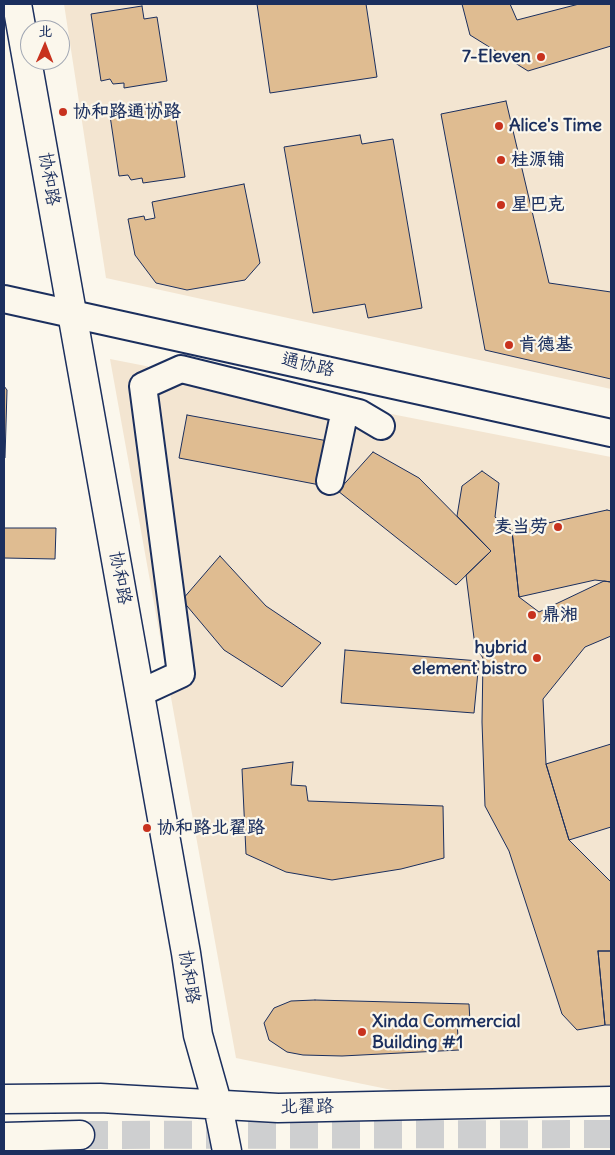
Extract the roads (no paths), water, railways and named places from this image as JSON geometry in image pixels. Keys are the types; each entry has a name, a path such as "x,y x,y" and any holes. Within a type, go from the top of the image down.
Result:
{"main road":[{"name":"协和路","path":"17,4 140,693 198,1035 218,1106 226,1151"},
{"name":"北翟路","path":"4,1099 100,1098 278,1108 611,1101"},
{"path":"4,1137 80,1135"}],"street":[{"name":"通协路","path":"4,299 611,433"},
{"path":"140,693 181,674 143,386 181,369 359,413 381,426"},
{"path":"330,481 345,410"}],"tunnel":[{"path":"80,1135 611,1134"}],"place":[{"name":"7-Eleven","path":"541,57"},
{"name":"协和路通协路","path":"63,112"},
{"name":"Alice's Time","path":"499,126"},
{"name":"桂源铺","path":"501,160"},
{"name":"星巴克","path":"501,205"},
{"name":"肯德基","path":"509,345"},
{"name":"麦当劳","path":"558,527"},
{"name":"鼎湘","path":"532,615"},
{"name":"hybrid element bistro","path":"537,658"},
{"name":"协和路北翟路","path":"147,828"},
{"name":"Xinda Commercial Building #1","path":"362,1032"}]}
